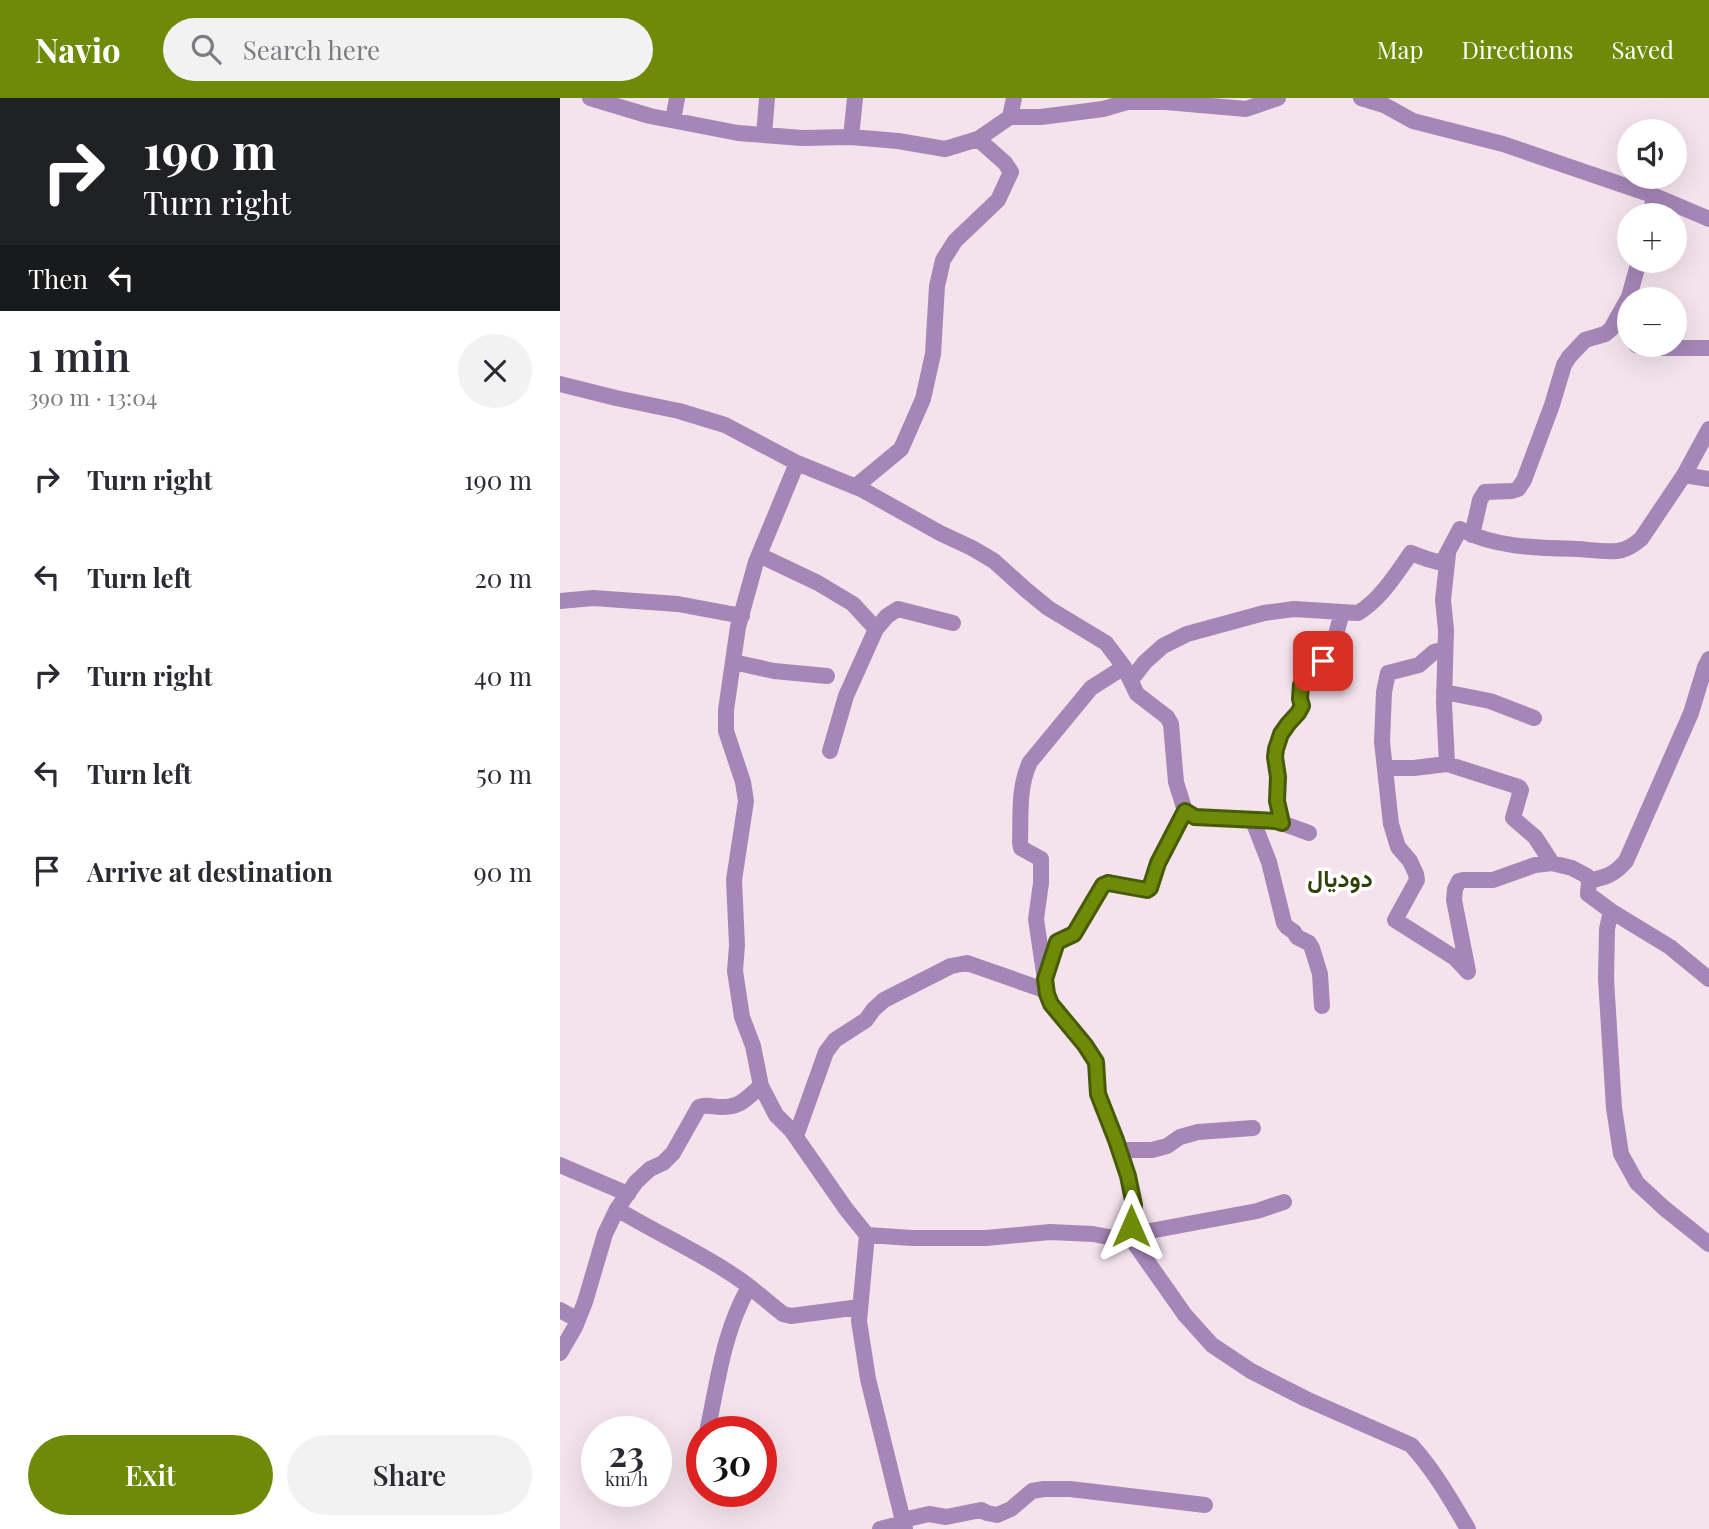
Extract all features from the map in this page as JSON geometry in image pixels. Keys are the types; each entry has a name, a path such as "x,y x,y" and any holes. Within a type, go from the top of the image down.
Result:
{"street":[{"path":"590,98 650,116 738,133 802,138 851,137 945,149 978,139 1010,117 1041,117 1127,102 1166,102 1246,109 1278,98"},
{"path":"673,120 677,98"},
{"path":"764,135 767,98"},
{"path":"851,137 855,98"},
{"path":"1010,117 1014,98"},
{"path":"1361,98 1384,105 1412,121 1503,144 1655,196 1709,219"},
{"path":"855,487 901,449 923,399 933,354 937,286 943,260 955,241 998,200 1011,172 1005,163 978,139"},
{"path":"1653,203 1655,196"},
{"path":"1128,1234 1134,1205 1120,1150 1098,1094 1096,1062 1051,1004 1046,985 1036,919 1041,859 1021,848 1020,842 1021,797 1025,773 1030,762 1091,688 1127,674 1163,646 1187,634 1264,613 1294,609 1358,613 1385,589 1411,553 1442,563 1466,532 1485,492 1518,489 1524,480 1552,405 1564,365 1585,340 1611,329 1629,297 1636,273"},
{"path":"1603,334 1617,338"},
{"path":"1687,348 1709,348"},
{"path":"560,384 679,411 725,425 797,463 855,487 994,561 1048,608 1106,643 1137,694 1167,717 1171,724 1176,782 1185,811 1195,817 1276,821 1309,833"},
{"path":"1466,532 1478,538 1505,544 1618,551 1633,546 1641,539 1684,475 1709,429"},
{"path":"797,463 760,555 738,627 726,710 726,731 743,782 746,801 734,880 737,945 735,971 743,1017 753,1046 761,1086 776,1115 796,1136 867,1235 859,1321 864,1358 904,1524"},
{"path":"1684,475 1709,479"},
{"path":"1447,764 1444,692 1446,630 1443,600 1448,554"},
{"path":"760,555 818,583 852,604 876,629"},
{"path":"560,601 593,598 678,604 742,616"},
{"path":"830,751 846,696 876,629 887,616 898,609 953,623"},
{"path":"1282,823 1277,801 1276,749 1281,734 1302,706 1301,685 1323,661 1334,642 1342,612"},
{"path":"1445,649 1434,652 1419,666 1388,673 1384,692 1382,742 1391,824 1398,847 1410,861 1417,880 1395,919 1455,958 1468,972 1454,900 1459,881 1493,880 1535,865 1552,863 1572,868 1587,876 1588,894 1670,947 1709,979"},
{"path":"1588,880 1618,871 1626,861 1691,713 1704,667 1709,659"},
{"path":"733,662 774,671 827,676"},
{"path":"1444,692 1490,701 1534,718"},
{"path":"1386,768 1447,764 1519,787 1521,790 1513,818 1535,837 1552,863"},
{"path":"1046,985 1057,942 1074,934 1103,885 1108,883 1147,890 1150,888 1158,863 1185,811"},
{"path":"1253,821 1269,862 1284,923 1297,937 1309,943 1315,956 1320,974 1322,1006"},
{"path":"1611,911 1607,929 1606,979 1614,1108 1621,1154 1637,1183 1709,1244"},
{"path":"796,1136 826,1052 835,1040 866,1020 884,1000 951,966 967,963 1046,985"},
{"path":"560,1353 578,1320 605,1234 617,1209 636,1182 673,1153 699,1107 736,1106 761,1086"},
{"path":"1120,1150 1152,1150 1198,1132 1253,1128"},
{"path":"560,1165 628,1194"},
{"path":"867,1235 985,1238 1051,1232 1093,1234 1119,1239 1128,1234 1257,1211 1284,1202"},
{"path":"617,1209 699,1254 738,1279 783,1314 791,1316 860,1307"},
{"path":"1128,1234 1185,1315 1212,1345 1251,1371 1306,1399 1411,1445 1424,1459 1468,1529"},
{"path":"711,1416 725,1347 739,1304 749,1287"},
{"path":"560,1310 578,1320"},
{"path":"880,1529 904,1524 929,1514 946,1517 981,1510 997,1515 1011,1509 1032,1491 1044,1489 1070,1489 1205,1505"}],"district":[{"name":"دودیال","path":"1340,877"}],"route":[{"path":"1131,1226 1134,1205 1128,1176 1098,1094 1096,1062 1051,1004 1045,979 1050,961 1057,942 1074,934 1103,885 1108,883 1147,890 1150,888 1158,863 1185,811 1195,817 1282,823 1277,801 1276,749 1281,734 1302,706 1301,685 1323,661"}]}
